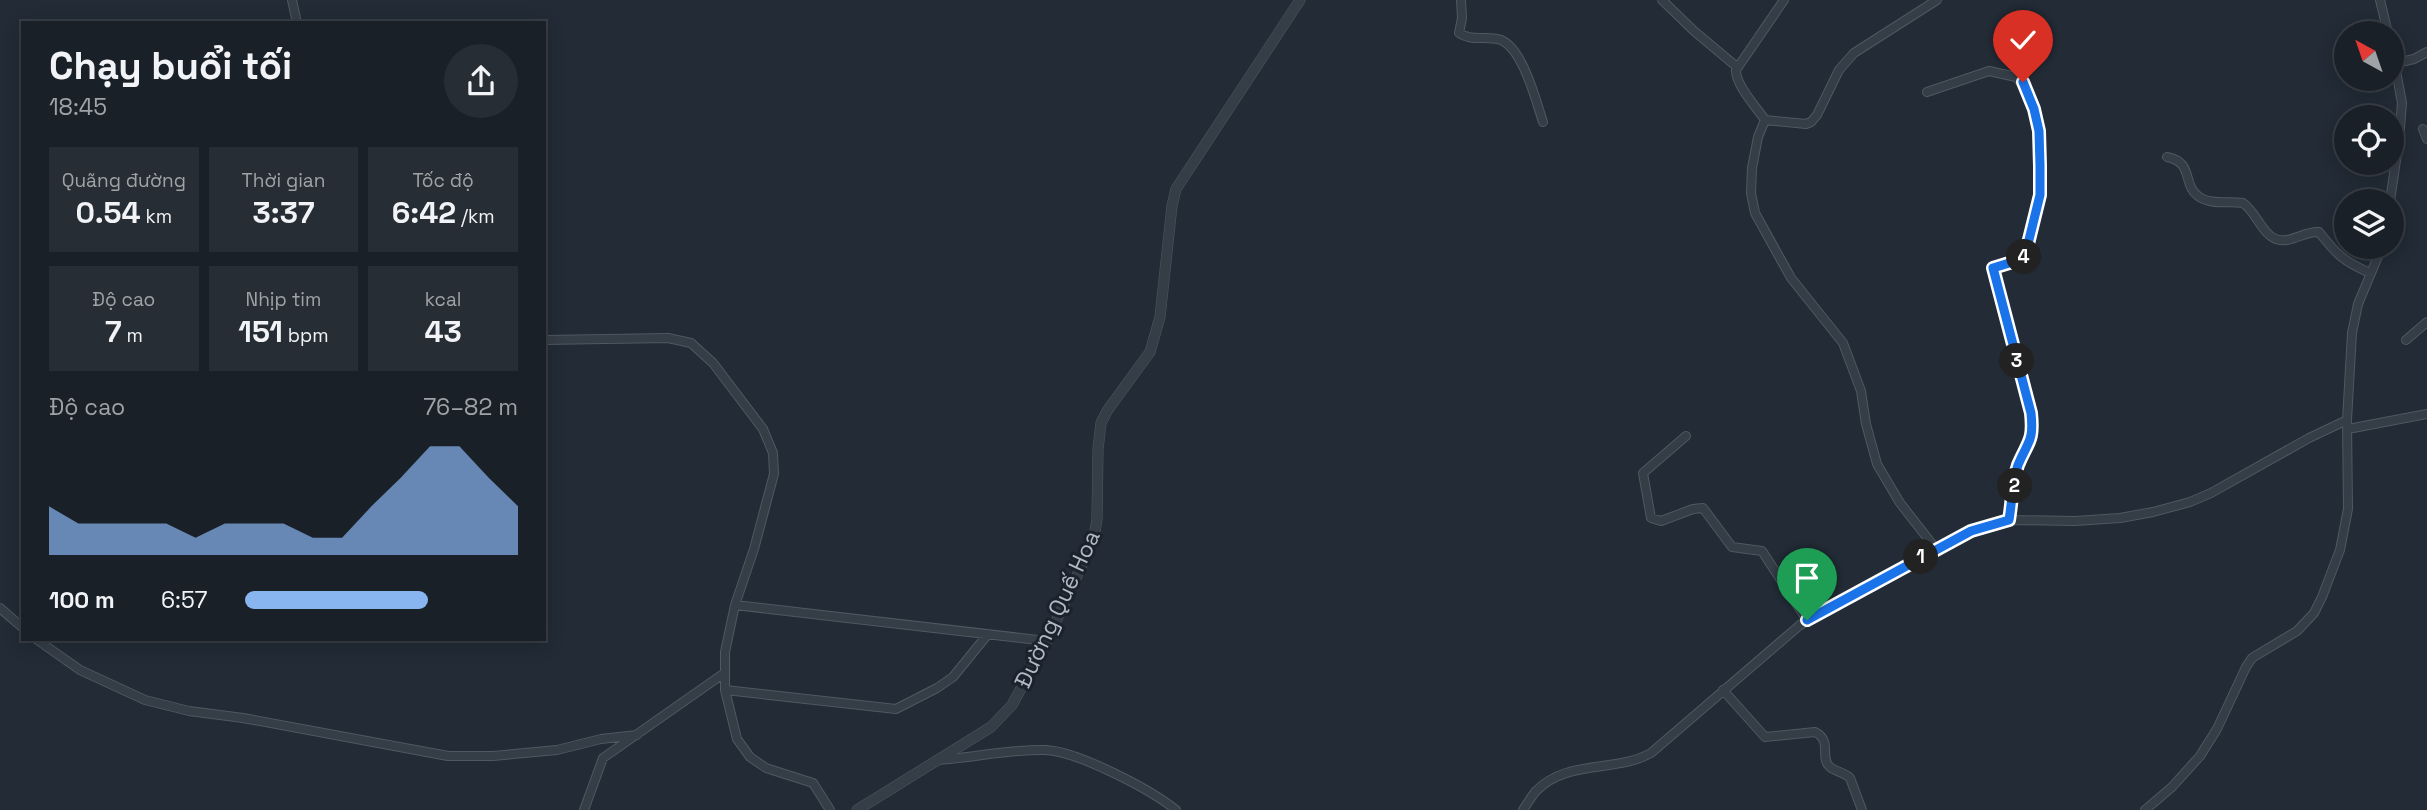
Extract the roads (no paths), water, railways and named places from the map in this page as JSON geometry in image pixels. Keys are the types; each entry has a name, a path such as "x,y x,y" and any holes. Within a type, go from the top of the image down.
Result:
{"street":[{"path":"292,0 297,21"},
{"name":"Đường Quế Hoa","path":"857,810 991,727 1012,705 1047,641 1095,531 1101,424 1107,411 1150,352 1157,333 1176,189 1300,0"},
{"path":"1461,0 1460,34 1471,38 1502,41 1508,45 1520,59 1543,122"},
{"path":"1662,0 1737,67"},
{"path":"1765,120 1736,76 1737,67 1784,0"},
{"path":"1765,120 1806,124 1811,122 1818,115 1844,62 1937,0"},
{"path":"2379,0 2385,21"},
{"path":"2404,61 2427,52"},
{"path":"1927,92 1989,71 2016,78 2027,89 2039,131 2040,195 2025,256 1993,268 2033,430 2017,468 2009,520"},
{"path":"2392,189 2399,140 2400,91"},
{"path":"1765,120 1758,137 1752,168 1751,193 1755,213 1796,285 1843,343 1861,391 1866,424 1877,464 1900,503 1936,549"},
{"path":"2423,129 2427,139"},
{"path":"2167,157 2185,167 2192,188 2198,196 2213,201 2244,203 2274,239 2283,241 2319,232 2336,254 2370,273"},
{"path":"2144,810 2172,787 2200,756 2217,729 2245,667 2252,658 2306,624 2318,605 2346,530 2349,486 2347,425 2352,333 2358,304 2376,259"},
{"path":"2406,340 2427,322"},
{"path":"546,340 668,338 691,343 713,363 763,429 773,453 774,474 754,549 735,605 725,652 725,690 737,739 750,757 766,768 813,783 830,810"},
{"path":"1524,810 1536,792 1554,779 1574,770 1629,763 1651,753 1807,620 1971,531 2009,520 2075,521 2120,518 2153,512 2211,493 2309,438 2347,425 2427,414"},
{"path":"1686,436 1643,473 1651,518 1661,521 1699,507 1703,508 1732,547 1762,551 1807,620"},
{"path":"735,605 1047,641"},
{"path":"0,608 21,626"},
{"path":"725,690 896,709 953,677 988,634"},
{"path":"39,641 80,670 145,699 189,711 243,718 448,756 493,756 557,750 601,739 637,736"},
{"path":"584,810 603,758 723,674"},
{"path":"1723,690 1765,737 1815,732 1821,735 1827,763 1850,778 1862,810"},
{"path":"934,760 1036,750 1056,751 1138,784 1176,810"}]}
